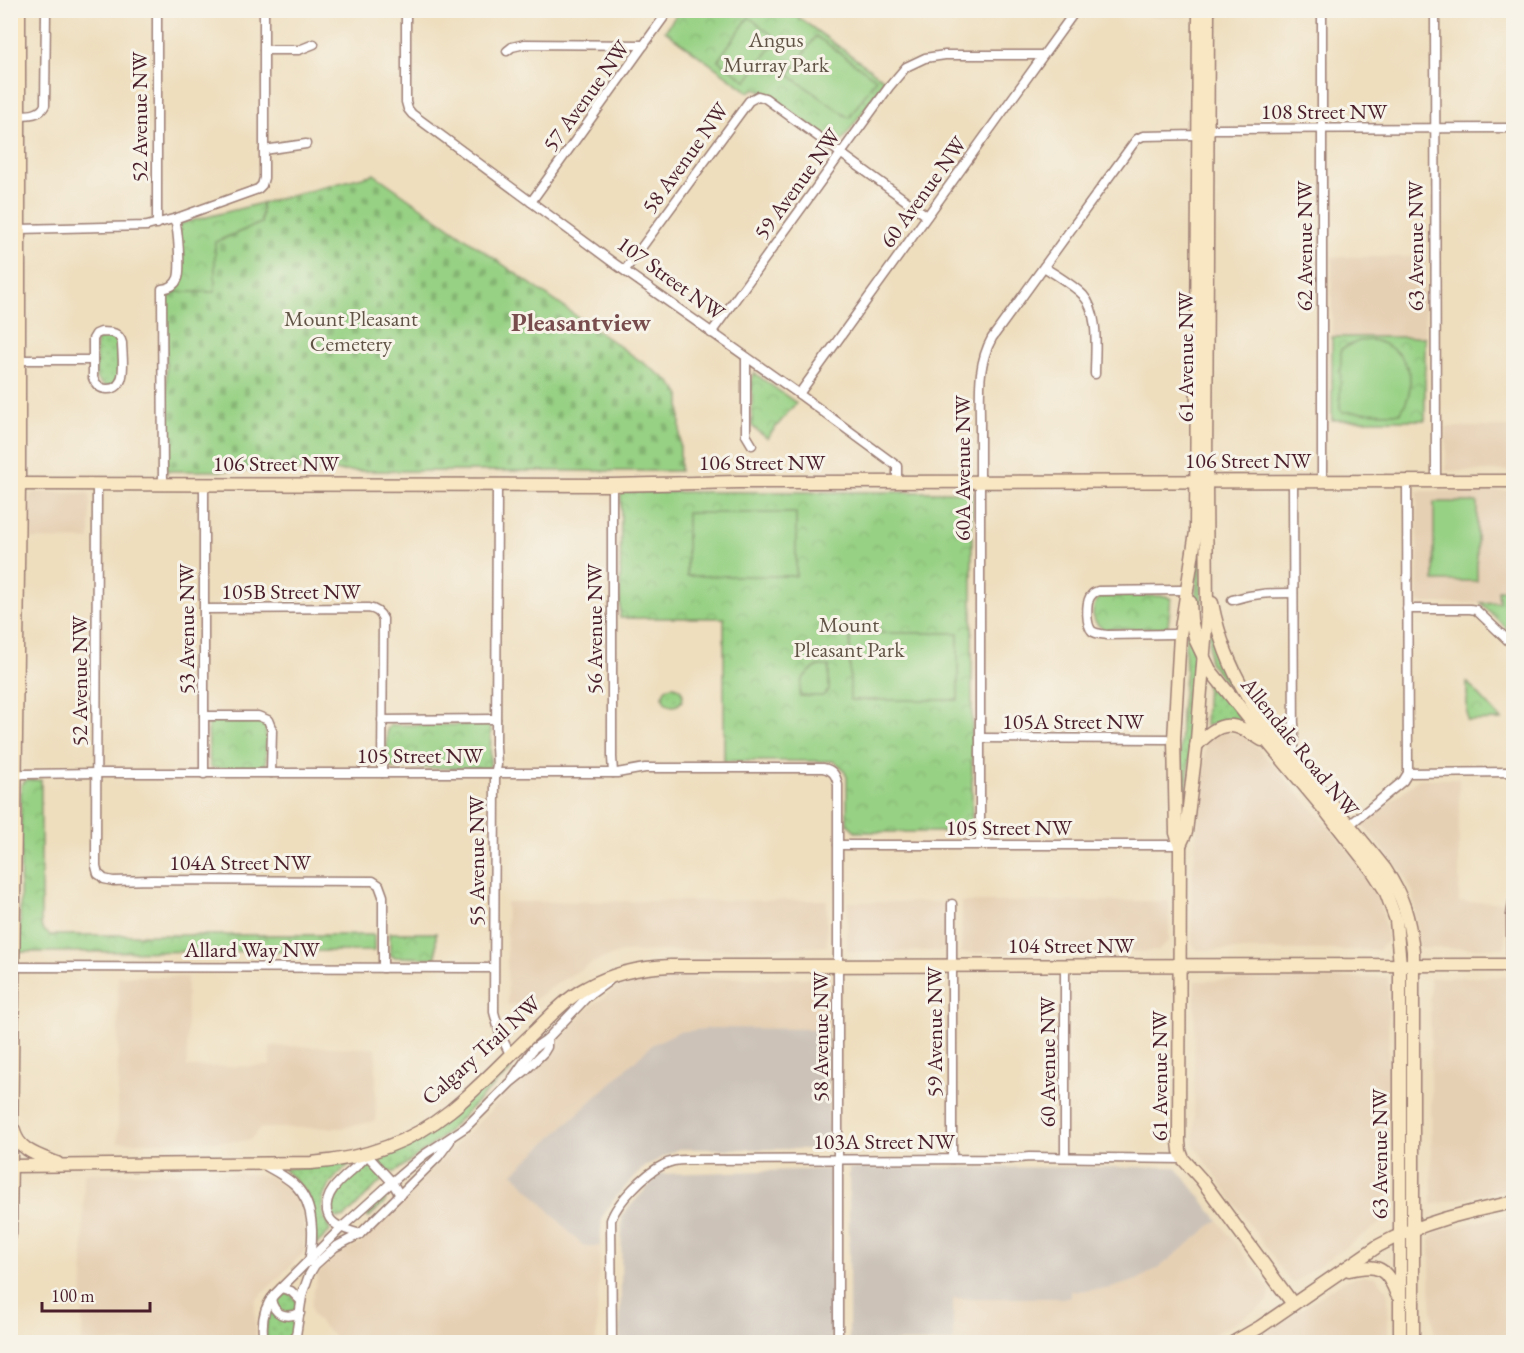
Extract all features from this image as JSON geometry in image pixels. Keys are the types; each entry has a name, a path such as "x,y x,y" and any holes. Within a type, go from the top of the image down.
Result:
{"main road":[{"name":"61 Avenue NW","path":"1180,845 1186,832 1207,614 1202,481 1202,134 1206,11"},
{"path":"10,1234 15,484 18,360 15,229 16,12"},
{"name":"61 Avenue NW","path":"1202,481 1180,635 1174,739 1176,833 1180,845 1179,1142 1183,1159 1201,1179 1293,1304"},
{"name":"106 Street NW","path":"15,484 612,485 738,482 1514,481"},
{"name":"Allendale Road NW","path":"1194,547 1190,613 1196,640 1204,659 1210,670 1345,828 1385,869 1399,893 1410,926 1413,951 1407,965"},
{"name":"Allendale Road NW","path":"1207,569 1215,616 1228,657 1252,704 1274,743 1294,759 1345,828"},
{"path":"1196,746 1213,730 1222,726 1244,728 1274,743"},
{"name":"63 Avenue NW","path":"1407,965 1413,1342"},
{"name":"63 Avenue NW","path":"1400,1342 1400,1234 1407,965"},
{"name":"104 Street NW","path":"625,972 670,966 1512,965"},
{"name":"Calgary Trail NW","path":"11,1166 262,1164 322,1162 367,1155 405,1139 441,1117 470,1094 544,1021 575,995 591,985 625,972"},
{"path":"12,1117 15,1135 22,1146 61,1165"},
{"path":"1234,1342 1378,1245 1400,1234 1469,1212 1514,1202"},
{"path":"1339,1272 1364,1266 1382,1270 1391,1279 1400,1301"}],"street":[{"path":"15,115 38,114 45,105 46,10"},
{"name":"52 Avenue NW","path":"157,10 157,224"},
{"path":"15,229 134,227 157,224 252,192 262,185 264,178 264,10"},
{"name":"107 Street NW","path":"406,10 406,102 410,111 531,202 897,466 897,482"},
{"name":"57 Avenue NW","path":"531,202 669,10"},
{"name":"60 Avenue NW","path":"799,394 1076,10"},
{"name":"62 Avenue NW","path":"1322,10 1322,481"},
{"name":"63 Avenue NW","path":"1436,10 1436,481"},
{"path":"264,50 299,50 314,44"},
{"path":"507,51 512,47 525,44 644,45"},
{"name":"59 Avenue NW","path":"711,333 889,87 906,67 925,58 945,55 1043,55"},
{"name":"58 Avenue NW","path":"625,270 753,97 765,98 841,153"},
{"name":"108 Street NW","path":"1137,139 1143,136 1202,134 1219,129 1514,129"},
{"name":"60A Avenue NW","path":"980,845 979,482 980,380 984,356 992,338 1137,139"},
{"path":"264,150 306,144"},
{"path":"841,153 927,216"},
{"path":"163,484 162,289 173,286 178,278 178,236 175,219"},
{"path":"1044,267 1077,291 1089,303 1094,318 1095,374"},
{"path":"111,332 117,334 122,343 122,377 116,388 103,390 95,383 93,360 93,339 96,334 111,332"},
{"path":"746,358 746,435 752,445"},
{"path":"18,360 93,360"},
{"path":"1293,481 1294,759"},
{"path":"1345,828 1403,781 1408,772 1407,481"},
{"name":"52 Avenue NW","path":"97,484 96,866 101,876"},
{"name":"53 Avenue NW","path":"204,484 204,774"},
{"name":"55 Avenue NW","path":"497,484 494,1016 510,1054"},
{"name":"56 Avenue NW","path":"612,485 613,772"},
{"path":"1174,634 1107,635 1096,633 1092,631 1088,623 1088,603 1091,595 1101,590 1181,590"},
{"path":"1232,600 1262,593 1293,593"},
{"name":"105B Street NW","path":"204,609 368,608 377,610 383,619 382,720"},
{"path":"1407,609 1476,610 1514,646"},
{"path":"204,716 266,718 272,730 271,773"},
{"path":"382,773 382,720 496,719"},
{"path":"1274,743 1294,725"},
{"name":"105A Street NW","path":"980,738 1166,739"},
{"name":"105 Street NW","path":"13,775 97,773 495,774 613,772 645,768 823,768 830,770"},
{"name":"58 Avenue NW","path":"830,770 836,775 838,784 838,1342"},
{"path":"1408,772 1514,772"},
{"name":"105 Street NW","path":"838,845 1180,845"},
{"name":"104A Street NW","path":"101,876 113,881 369,880 380,885 383,896 383,968"},
{"path":"1512,965 1511,915 1514,896"},
{"name":"59 Avenue NW","path":"952,904 952,1159"},
{"name":"60 Avenue NW","path":"1065,966 1065,1157"},
{"name":"Allard Way NW","path":"12,967 494,968"},
{"name":"Calgary Trail NW","path":"309,1261 341,1228 392,1182 425,1154 466,1127 544,1052 547,1039 588,997 625,972"},
{"name":"Calgary Trail NW","path":"302,1298 309,1275 320,1260 335,1247 360,1234 438,1157 453,1136"},
{"path":"367,1155 392,1182 400,1195"},
{"name":"Calgary Trail NW","path":"341,1228 329,1217 328,1199 337,1185 367,1155"},
{"name":"103A Street NW","path":"612,1342 612,1220 617,1208 625,1198 651,1173 667,1163 686,1160 1065,1157 1183,1159"},
{"name":"Calgary Trail NW","path":"262,1164 289,1180 300,1191 310,1215 309,1261 305,1272 295,1342"},
{"path":"341,1228 360,1234"},
{"path":"264,1342 263,1316 271,1299 309,1261"},
{"path":"281,1288 302,1298"},
{"path":"271,1299 275,1310 282,1315 288,1317 300,1313"}],"shaded area":[{"path":"1151,10 1189,11 1185,17 1151,17"},
{"path":"1332,257 1425,257 1425,337 1332,337"},
{"path":"1446,427 1513,427 1513,471 1446,471"},
{"path":"1417,491 1513,491 1513,601 1418,603"},
{"path":"36,492 88,493 90,497 90,540 31,539 30,497"},
{"path":"1224,732 1240,735 1259,749 1365,871 1373,884 1383,915 1387,941 1379,950 1197,950 1192,944 1192,881 1206,743 1215,734"},
{"path":"1419,779 1459,779 1459,902 1505,902 1505,948 1421,948 1419,946 1413,893 1404,875 1362,824"},
{"path":"827,900 827,946 622,952 594,962 559,982 530,1003 508,1005 506,902"},
{"path":"1169,901 1169,941 1158,951 961,953 962,902"},
{"path":"848,902 943,902 943,949 940,951 852,952 847,949"},
{"path":"118,976 187,977 187,1067 270,1066 270,1046 376,1048 376,1121 341,1128 261,1128 249,1141 118,1142"},
{"path":"1514,976 1513,1187 1432,1205 1430,978"},
{"path":"1388,977 1388,1218 1295,1282 1289,1280 1194,1145 1195,981"},
{"path":"667,978 829,978 828,1029 713,1028 678,1032 653,1044 513,1173 583,1246 600,1246 596,1342 339,1342 312,1315 311,1303 318,1274 339,1252 360,1244 589,1008 625,981"},
{"path":"713,1028 828,1029 829,1149 679,1149 644,1167 617,1195 602,1217 600,1246 583,1246 513,1173 653,1044 678,1032"},
{"path":"1176,1167 1218,1220 1160,1267 1137,1280 1108,1289 1070,1291 1070,1298 953,1298 953,1342 849,1342 849,1168"},
{"path":"830,1169 832,1342 620,1342 622,1215 660,1174"},
{"path":"84,1173 229,1173 270,1176 293,1193 304,1217 304,1252 255,1301 256,1342 82,1342"},
{"path":"1513,1214 1513,1342 1435,1342 1430,1288 1430,1240 1437,1231"},
{"path":"1218,1220 1270,1290 1268,1302 1210,1336 1193,1342 953,1342 953,1298 1069,1298 1069,1291 1108,1289 1137,1280 1160,1267"},
{"path":"1364,1276 1376,1277 1388,1291 1388,1342 1252,1342 1345,1280"}],"green space":[{"name":"Angus Murray Park","path":"679,11 797,11 798,17 885,80 842,141 836,143 763,92 754,89 749,92 665,31"},
{"path":"749,17 777,39 747,81 718,60"},
{"path":"816,36 876,79 849,118 789,75"},
{"name":"Mount Pleasant Cemetery","path":"374,174 669,381 680,394 680,471 167,471 166,292 215,242 261,223 262,203"},
{"path":"262,203 261,223 215,242 215,292 166,292 177,285 179,224"},
{"path":"102,335 115,337 118,344 119,377 114,385 104,386 96,378 96,340"},
{"path":"1332,337 1425,337 1425,420 1332,420"},
{"path":"1372,340 1395,351 1407,368 1410,390 1400,413 1343,412 1340,409 1341,349 1359,341"},
{"path":"754,373 796,403 767,438 752,426 752,377"},
{"name":"Mount Pleasant Park","path":"623,492 972,492 972,823 963,832 856,832 847,823 847,777 842,767 835,762 724,761 724,618 620,618 621,494"},
{"path":"1434,502 1477,502 1477,581 1434,581"},
{"path":"687,513 796,513 796,576 687,576"},
{"path":"1201,538 1202,639 1194,612"},
{"path":"1498,590 1512,590 1513,592 1513,635 1481,603 1499,602"},
{"path":"1104,596 1166,596 1171,599 1168,626 1104,629 1094,620 1093,612 1097,599"},
{"path":"1210,624 1258,721 1209,662"},
{"path":"1188,632 1199,662 1183,825 1179,824 1181,712 1186,670 1186,633"},
{"path":"850,633 958,633 958,700 850,700"},
{"path":"818,666 829,666 829,690 823,696 800,696 804,678"},
{"path":"1207,679 1243,720 1230,720 1205,726"},
{"path":"1467,682 1502,720 1467,721"},
{"path":"673,686 680,689 683,696 680,703 673,706 666,703 663,696 666,689"},
{"path":"213,721 264,723 266,725 266,764 264,767 210,767 208,726"},
{"path":"391,725 488,725 491,730 490,766 487,768 392,768 387,764 387,729"},
{"path":"26,780 41,780 41,924 42,929 50,935 374,935 374,951 20,952 21,785"},
{"path":"390,933 436,933 436,958 390,955"},
{"path":"505,1064 510,1072 440,1139 395,1172 384,1171 375,1160 411,1142"},
{"path":"348,1163 349,1165 333,1180 325,1192 322,1206 330,1231 316,1245 312,1211 307,1195 283,1169"},
{"path":"370,1165 383,1179 345,1217 335,1217 330,1205 335,1191 356,1171"},
{"path":"382,1195 386,1195 385,1202 369,1217 367,1216 369,1207"},
{"path":"281,1293 294,1297 297,1305 294,1310 287,1312 279,1309 275,1300"},
{"path":"267,1312 295,1320 291,1342 266,1342"}],"district":[{"name":"Pleasantview","path":"581,322"}]}
